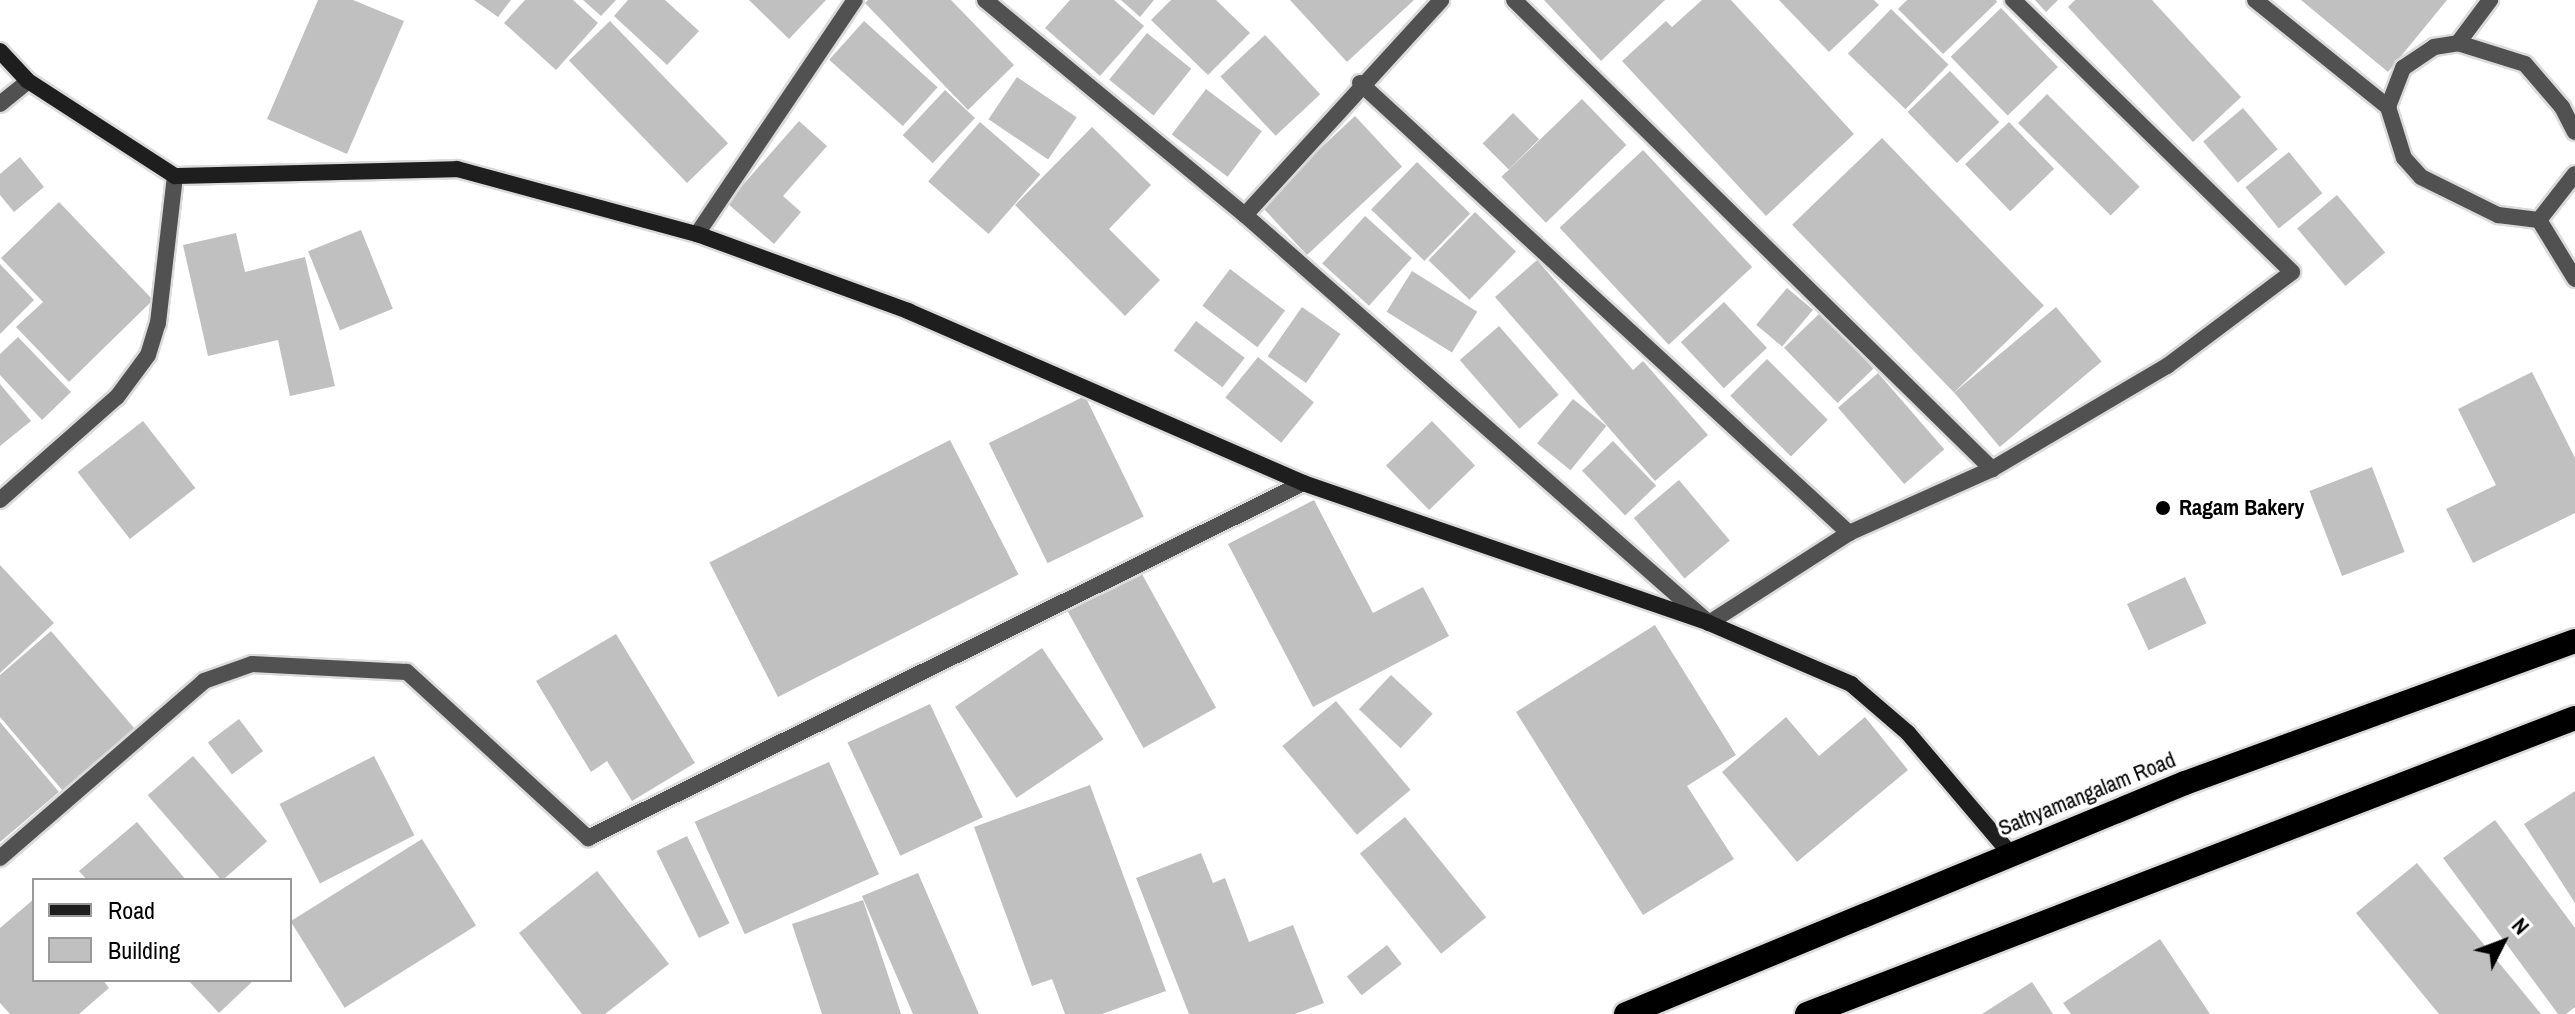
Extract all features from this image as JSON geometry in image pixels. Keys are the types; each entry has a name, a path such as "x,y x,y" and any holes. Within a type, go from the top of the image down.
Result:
{"highway":[{"name":"Sathyamangalam Road","path":"1626,1014 2009,852 2465,678 2575,641"},
{"path":"1816,1012 2575,718"}],"street":[{"path":"697,234 855,0"},
{"path":"985,0 1245,215 1709,623"},
{"path":"1245,215 1360,83 1441,0"},
{"path":"1514,0 1992,469"},
{"path":"1709,623 1849,533 1992,469 2167,366 2292,272 2013,0"},
{"path":"2255,0 2388,107 2404,158 2421,177 2498,215 2539,220"},
{"path":"2458,43 2490,0"},
{"path":"2388,107 2403,68 2434,47 2458,43 2525,64 2562,107 2575,132"},
{"path":"0,51 28,81 175,176 457,169 697,234 908,311 1303,483 1709,623 1851,684 1908,733 2009,852"},
{"path":"0,104 28,81"},
{"path":"1360,83 1849,533"},
{"path":"2539,220 2575,174"},
{"path":"0,500 117,397 148,355 158,323 175,176"},
{"path":"2539,220 2575,279"},
{"path":"0,858 204,681 252,664 407,672 588,838 1303,483"}],"building":[{"path":"318,0 353,0 404,21 347,154 267,119"},
{"path":"474,0 511,0 498,17"},
{"path":"525,0 573,0 598,23 556,70 504,23"},
{"path":"583,0 616,0 601,16"},
{"path":"628,0 665,0 699,31 667,65 614,16"},
{"path":"749,0 826,0 789,39"},
{"path":"868,0 951,0 1014,65 968,110 865,3"},
{"path":"1070,0 1114,0 1144,26 1100,76 1045,28"},
{"path":"1121,0 1154,0 1140,17"},
{"path":"1171,0 1216,0 1250,33 1208,75 1151,20"},
{"path":"1290,0 1414,0 1347,62"},
{"path":"1544,0 1665,0 1601,61"},
{"path":"1702,0 1731,0 1854,134 1766,216 1622,61 1666,21 1672,27"},
{"path":"1779,0 1874,0 1879,5 1829,52"},
{"path":"1907,0 1997,2 1943,54 1898,9"},
{"path":"2035,0 2058,0 2046,12"},
{"path":"2075,0 2152,0 2241,97 2193,142 2068,7"},
{"path":"2301,0 2447,0 2388,72"},
{"path":"2001,8 2058,67 2008,116 1951,57"},
{"path":"1891,9 1949,65 1905,109 1848,54"},
{"path":"610,21 728,143 687,183 569,61"},
{"path":"864,21 938,87 903,126 829,60"},
{"path":"1147,33 1191,69 1154,116 1109,80"},
{"path":"1265,35 1320,94 1276,136 1220,77"},
{"path":"1950,71 1999,122 1957,163 1908,112"},
{"path":"1017,77 1077,117 1048,160 988,119"},
{"path":"1206,89 1262,131 1228,177 1172,135"},
{"path":"945,90 975,118 933,163 903,135"},
{"path":"2047,94 2140,187 2111,216 2018,123"},
{"path":"1582,99 1626,145 1546,223 1501,177"},
{"path":"2243,108 2278,149 2238,183 2203,141"},
{"path":"1513,113 1539,139 1509,170 1483,143"},
{"path":"1355,116 1402,166 1307,255 1260,205"},
{"path":"799,121 827,146 783,196 801,212 774,244 727,203"},
{"path":"980,122 1040,174 989,234 928,182"},
{"path":"2009,122 2054,169 2010,211 1965,164"},
{"path":"1092,127 1151,185 1109,229 1160,280 1125,316 1015,205"},
{"path":"1882,138 2044,306 1954,392 1792,225"},
{"path":"1643,150 1752,267 1669,345 1560,228"},
{"path":"2289,152 2322,193 2279,228 2245,187"},
{"path":"20,157 44,187 14,212 0,195 0,174"},
{"path":"1417,162 1470,213 1424,261 1371,209"},
{"path":"2337,195 2385,252 2345,286 2297,228"},
{"path":"59,202 153,300 69,382 16,327 43,302 1,258"},
{"path":"1475,212 1516,252 1469,300 1428,260"},
{"path":"1365,216 1412,258 1369,306 1322,264"},
{"path":"361,230 393,309 340,330 308,251"},
{"path":"236,233 245,272 305,257 335,386 290,396 278,340 208,356 183,245"},
{"path":"1537,260 1633,370 1643,361 1708,435 1655,481 1495,297"},
{"path":"0,264 34,300 0,334"},
{"path":"1230,269 1285,311 1257,347 1202,306"},
{"path":"1412,271 1477,312 1452,353 1387,312"},
{"path":"1787,288 1813,310 1782,347 1756,325"},
{"path":"1724,302 1767,348 1724,388 1681,342"},
{"path":"1302,307 1341,334 1306,383 1268,356"},
{"path":"2056,307 2102,361 2000,447 1954,392"},
{"path":"1820,313 1873,368 1838,403 1784,348"},
{"path":"1196,321 1245,358 1222,387 1174,351"},
{"path":"1499,326 1559,395 1519,429 1460,360"},
{"path":"18,337 71,392 42,420 0,375 0,354"},
{"path":"1258,357 1314,402 1281,443 1225,397"},
{"path":"1767,359 1828,420 1791,457 1730,396"},
{"path":"2532,372 2575,458 2575,513 2473,563 2446,509 2496,485 2458,409"},
{"path":"1878,373 1944,449 1904,484 1838,408"},
{"path":"0,384 31,421 0,446"},
{"path":"1085,396 1144,516 1048,563 989,443"},
{"path":"1573,399 1606,426 1571,470 1537,443"},
{"path":"143,421 195,488 130,539 78,472"},
{"path":"1432,421 1475,466 1429,510 1386,465"},
{"path":"950,440 1019,575 778,697 709,563"},
{"path":"1613,441 1656,486 1625,515 1582,471"},
{"path":"2372,467 2405,552 2342,576 2309,491"},
{"path":"1679,480 1730,541 1685,578 1634,518"},
{"path":"1314,500 1373,613 1423,587 1449,636 1313,707 1228,544"},
{"path":"0,565 54,623 0,673"},
{"path":"1138,567 1216,708 1143,748 1065,607"},
{"path":"2185,577 2207,623 2149,650 2127,604"},
{"path":"1655,625 1736,755 1687,786 1734,859 1643,915 1516,712"},
{"path":"51,631 135,729 63,791 0,717 0,675"},
{"path":"616,634 695,763 632,801 607,761 591,772 536,681"},
{"path":"1042,648 1104,739 1016,798 955,707"},
{"path":"1391,675 1433,714 1401,748 1359,709"},
{"path":"1336,701 1411,790 1357,835 1282,746"},
{"path":"930,704 983,817 900,856 848,742"},
{"path":"1786,717 1819,756 1865,717 1908,770 1797,862 1722,772"},
{"path":"239,719 263,751 232,774 208,742"},
{"path":"0,722 59,792 0,842"},
{"path":"193,756 267,841 225,878 220,878 148,795"},
{"path":"374,756 414,835 320,883 280,804"},
{"path":"829,762 879,874 745,934 695,822"},
{"path":"1090,785 1166,991 1102,1014 1065,1014 1052,979 1032,986 974,827"},
{"path":"2575,791 2575,903 2524,824"},
{"path":"1405,817 1486,917 1441,954 1360,854"},
{"path":"2495,820 2575,928 2575,1007 2566,1014 2558,1014 2443,858"},
{"path":"137,822 184,878 85,878 79,871"},
{"path":"687,836 730,923 699,938 656,851"},
{"path":"422,839 476,926 345,1008 292,920"},
{"path":"1201,853 1213,883 1225,878 1249,942 1293,925 1324,1003 1295,1014 1189,1014 1136,878"},
{"path":"2417,863 2541,1014 2439,1014 2356,913"},
{"path":"597,871 669,964 605,1014 582,1014 519,933"},
{"path":"918,873 979,1014 913,1014 862,896"},
{"path":"863,900 901,1014 822,1014 792,924"},
{"path":"32,901 32,982 104,982 109,988 79,1014 10,1014 0,1003 0,928"},
{"path":"2160,939 2210,1014 2071,1014 2063,1003"},
{"path":"1387,945 1402,964 1362,995 1347,976"},
{"path":"190,982 252,982 219,1013"},
{"path":"2032,982 2053,1014 1982,1014"}],"place":[{"name":"Ragam Bakery","path":"2163,508"}]}
